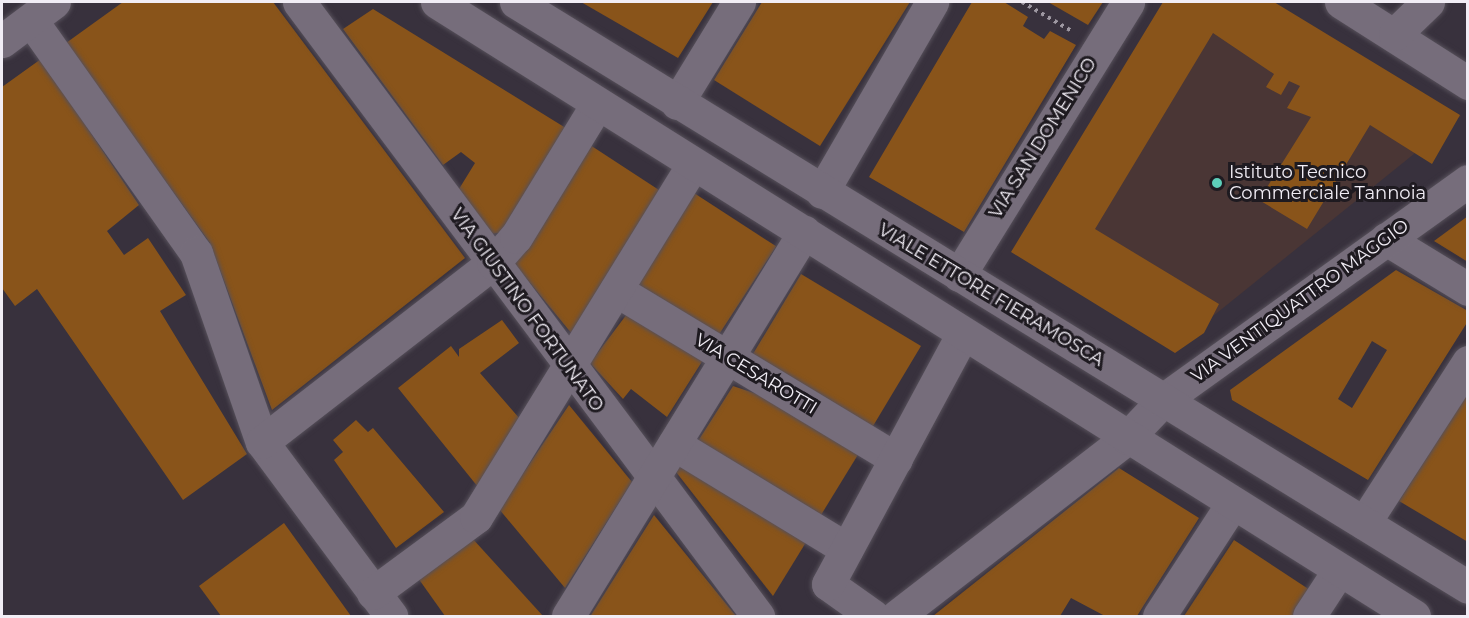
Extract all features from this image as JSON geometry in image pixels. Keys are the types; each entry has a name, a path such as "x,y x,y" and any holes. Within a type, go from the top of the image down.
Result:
{"street":[{"name":"VIA GIUSTINO FORTUNATO","path":"299,2 493,263 570,372 758,616"},
{"path":"436,2 596,106 804,232 962,335 1414,616"},
{"path":"677,103 739,2"},
{"path":"822,192 932,2"},
{"name":"VIA SAN DOMENICO","path":"959,275 1128,2"},
{"path":"1341,2 1395,34 1467,83"},
{"path":"1395,34 1428,2"},
{"name":"VIALE ETTORE FIERAMOSCA","path":"532,6 677,103 1467,587"},
{"path":"2,41 42,11 196,253 262,442 382,605 476,517 570,372 616,290 692,166"},
{"path":"262,442 493,263 516,237 596,106"},
{"name":"VIA VENTIQUATTRO MAGGIO","path":"897,616 1127,438 1163,399 1467,181"},
{"path":"568,616 726,355 804,232"},
{"path":"1386,239 1467,289"},
{"name":"VIA CESAROTTI","path":"616,290 896,459"},
{"path":"873,616 828,584 962,335"},
{"path":"1365,523 1467,362"},
{"path":"674,444 847,549"},
{"path":"1159,616 1232,504"},
{"path":"1309,616 1339,570"}],"path":[{"path":"1022,2 1099,47"}],"shaded area":[{"name":"Istituto Tecnico Commerciale Tannoia","path":"1166,2 1271,2 1461,116 1171,350 1016,251"}],"building":[{"path":"123,2 273,2 465,258 272,410 210,243 66,43"},
{"path":"581,2 713,2 678,58"},
{"path":"762,2 910,2 820,146 714,80"},
{"path":"972,2 1004,2 1028,17 1023,26 1044,39 1050,31 1076,45 964,232 869,177"},
{"path":"1048,2 1103,2 1088,25"},
{"path":"1163,2 1274,2 1460,115 1432,164 1370,125 1307,229 1259,200 1311,117 1287,108 1300,86 1289,81 1281,95 1266,87 1274,74 1213,33 1095,229 1219,304 1204,333 1175,353 1011,252"},
{"path":"373,9 569,130 508,231 492,234 459,189 475,163 461,152 443,165 343,29"},
{"path":"41,59 139,205 107,231 124,255 148,238 186,295 160,311 247,454 183,500 37,289 15,306 2,288 2,87"},
{"path":"587,143 659,190 572,334 512,261"},
{"path":"694,193 776,246 716,339 634,286"},
{"path":"1468,216 1468,262 1434,241"},
{"path":"1396,270 1468,311 1468,321 1368,480 1232,400 1230,390","holes":["1372,341 1387,350 1352,408 1338,399"]},
{"path":"801,274 921,346 873,427 753,355"},
{"path":"627,314 703,360 667,417 631,389 623,399 590,363"},
{"path":"502,320 519,343 480,373 520,419 478,487 398,388 451,346 459,357 459,349"},
{"path":"733,386 763,396 859,453 821,515 698,441"},
{"path":"1468,393 1468,542 1399,501"},
{"path":"569,405 632,482 565,588 499,509"},
{"path":"356,420 368,432 373,428 444,512 396,548 334,460 343,452 333,440"},
{"path":"682,463 808,539 773,596 676,472"},
{"path":"1119,468 1199,518 1137,616 1105,616 1071,598 1060,616 933,616"},
{"path":"654,515 736,616 591,615"},
{"path":"284,523 351,616 221,616 199,586"},
{"path":"472,538 543,616 445,616 418,578"},
{"path":"1234,540 1313,592 1297,616 1184,616"}],"place":[{"name":"Istituto Tecnico Commerciale Tannoia","path":"1217,183"}]}
